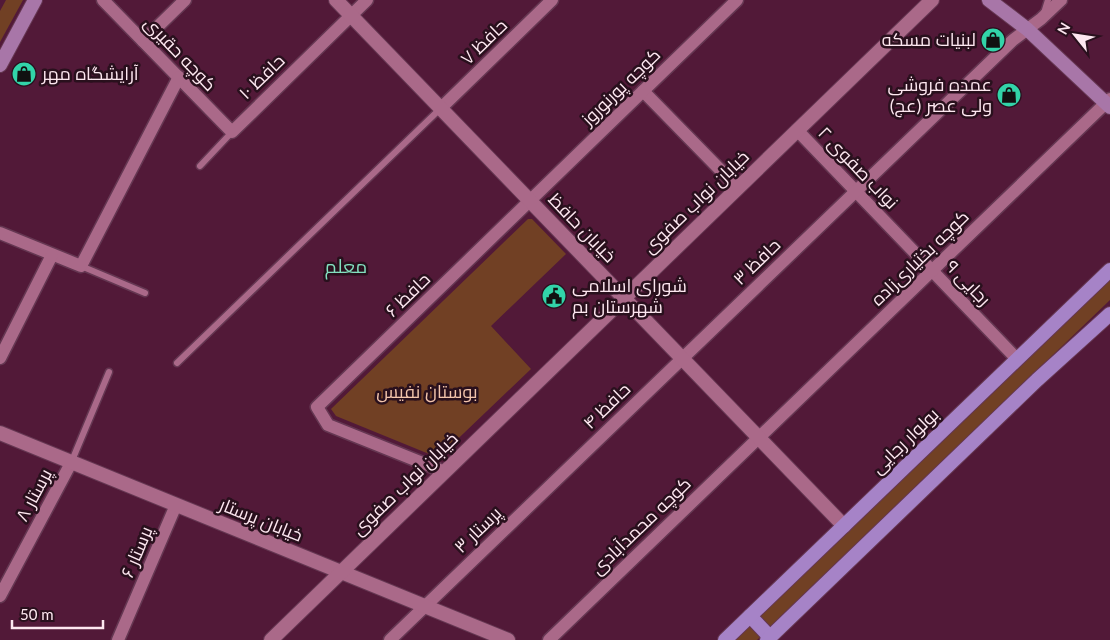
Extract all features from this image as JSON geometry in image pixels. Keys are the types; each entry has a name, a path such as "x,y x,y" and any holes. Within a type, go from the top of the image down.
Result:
{"main road":[{"path":"0,64 35,0"},
{"path":"989,0 1027,29 1109,103"},
{"name":"بولوار رجایی","path":"725,640 1110,270"},
{"path":"750,616 768,639 1037,380 1110,314"}],"street":[{"name":"کوچه حقیری","path":"103,0 232,132"},
{"path":"143,41 185,0"},
{"name":"خیابان حافظ","path":"336,0 844,526"},
{"name":"حافظ ۱۰","path":"232,132 367,0"},
{"name":"حافظ ۷","path":"441,108 552,0"},
{"name":"کوچه پورنوروز","path":"530,201 539,190 738,0"},
{"name":"خیابان نواب صفوی","path":"271,640 932,0"},
{"name":"حافظ ۳","path":"682,358 1013,40 1041,19 1061,0"},
{"path":"0,233 81,266 179,77"},
{"path":"643,91 738,188"},
{"name":"کوچه بختیاری‌زاده","path":"759,437 1109,103"},
{"name":"نواب صفوی ۲","path":"798,130 894,231"},
{"name":"حافظ ۶","path":"445,472 328,425 317,407 530,201"},
{"name":"رجایی ۹","path":"894,231 1017,359"},
{"path":"0,358 52,255"},
{"name":"حافظ ۴","path":"556,480 682,358"},
{"name":"خیابان پرستار","path":"0,434 508,640"},
{"name":"کوچه محمدآبادی","path":"549,640 759,437"},
{"name":"پرستار ۸","path":"0,596 71,462"},
{"name":"پرستار ۳","path":"390,640 556,480"},
{"name":"پرستار ۶","path":"118,640 176,505"}],"lane":[{"path":"1041,19 1048,0"},
{"path":"177,363 441,108"},
{"name":"حافظ ۱۰","path":"200,166 232,132"},
{"path":"81,266 145,293"},
{"path":"71,462 109,372"}],"green space":[{"path":"6,0 23,0 0,42 0,11"},
{"name":"بوستان نفیس","path":"528,219 532,219 566,254 491,326 531,369 441,455 434,456 336,416 331,409"},
{"path":"1110,280 1110,300 757,640 735,640"}],"place":[{"name":"لبنیات مسکه","path":"993,40"},
{"name":"آرایشگاه مهر","path":"24,74"},
{"name":"عمده فروشی ولی عصر (عج)","path":"1009,95"},
{"name":"شورای اسلامی شهرستان بم","path":"554,296"}],"district":[{"name":"معلم","path":"346,266"}]}
